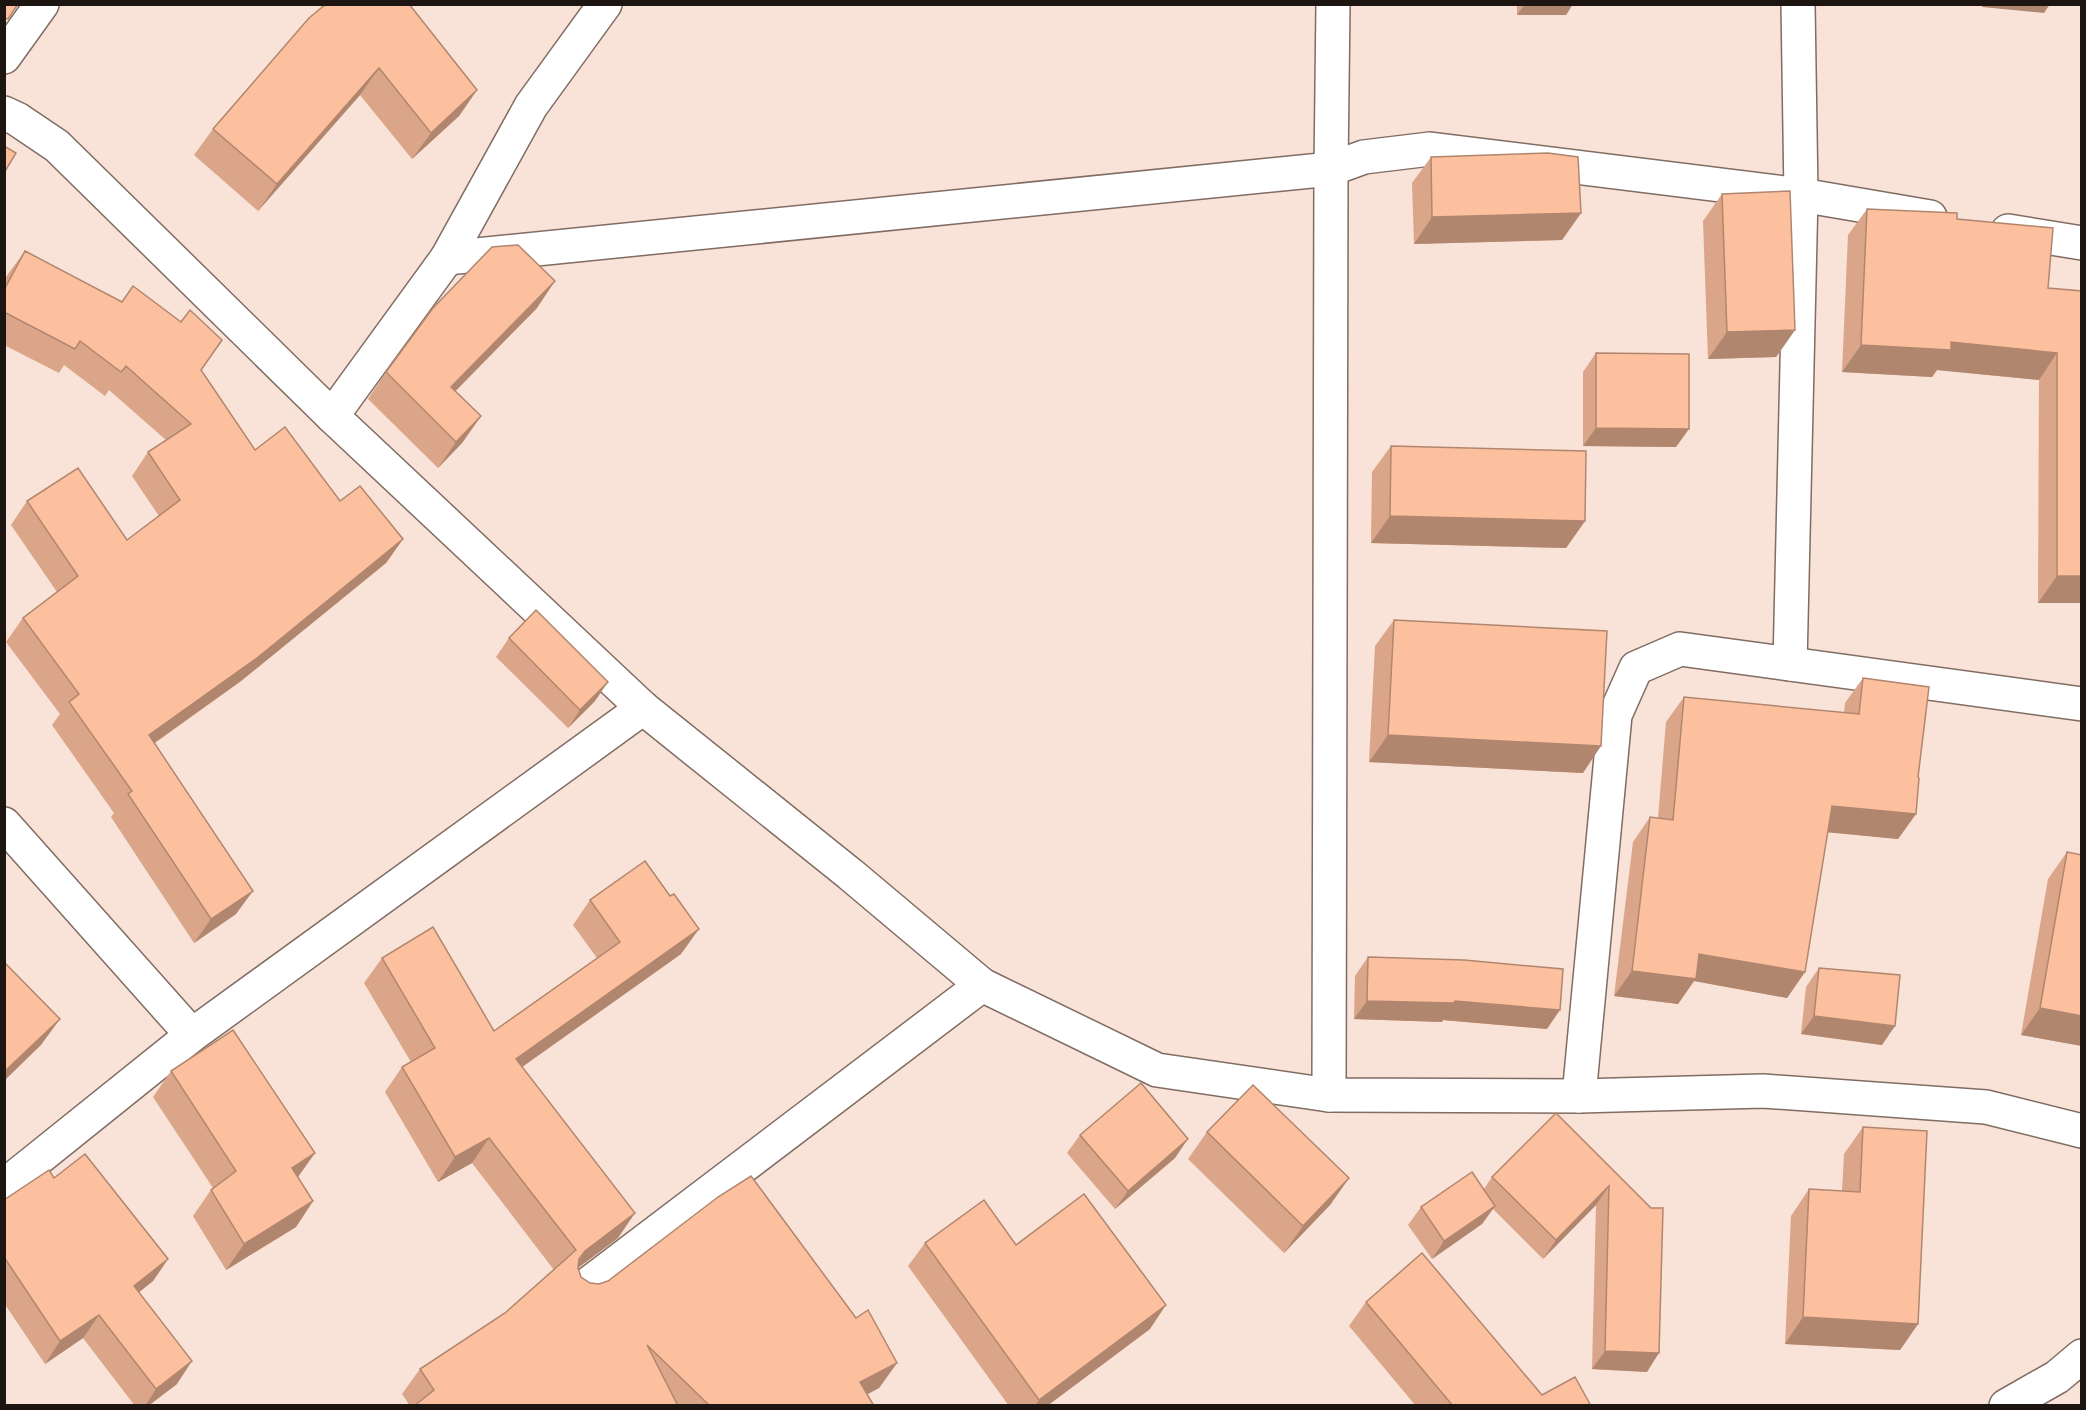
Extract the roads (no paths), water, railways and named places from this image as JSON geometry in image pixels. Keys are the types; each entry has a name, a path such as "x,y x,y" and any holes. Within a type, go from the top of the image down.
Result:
{"street":[{"path":"4,57 42,4"},
{"path":"332,416 447,258 531,106 605,4"},
{"path":"1329,1095 1333,4"},
{"path":"1790,664 1801,195 1798,4"},
{"path":"4,113 57,146 332,416 643,708 841,867 982,985 1156,1070 1329,1095 1579,1096 1775,1091 1986,1107 2082,1131"},
{"path":"447,258 1331,169 1364,158 1430,149 1801,195 2082,243"},
{"path":"1579,1096 1615,715 1636,668 1680,649 2082,704"},
{"path":"4,1186 192,1035 643,708"},
{"path":"4,824 192,1035"},
{"path":"579,1291 982,985"},
{"path":"2006,1406 2057,1377 2082,1356"}]}
